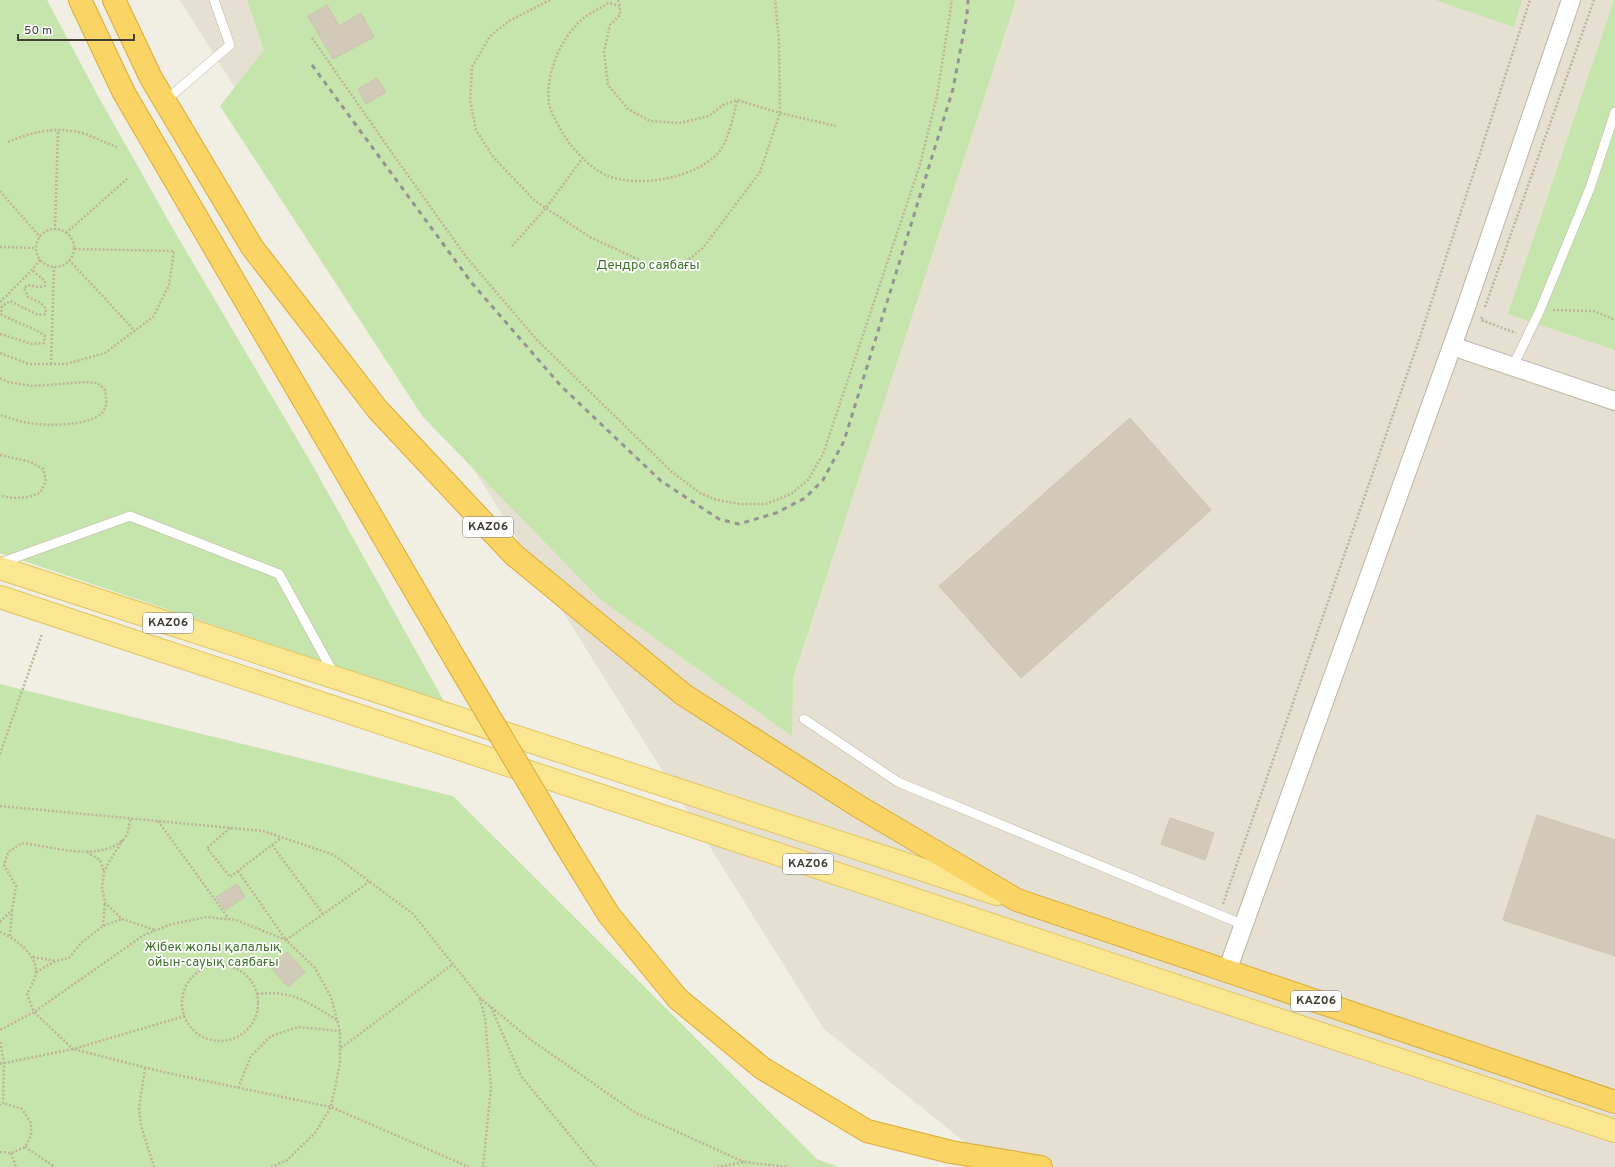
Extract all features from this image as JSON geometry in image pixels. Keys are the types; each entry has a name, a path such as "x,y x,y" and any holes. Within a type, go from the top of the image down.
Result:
{"highway":[{"path":"80,0 124,93 565,844 609,915 678,999 762,1068 867,1130 951,1152 1041,1167"},
{"name":"KАZ06","path":"114,0 151,78 252,247 378,410 514,555 684,695 858,806 1017,900 1615,1102"}],"main road":[{"name":"KАZ06","path":"0,568 1017,900"},
{"path":"26,606 35,579"},
{"name":"KАZ06","path":"0,597 1615,1131"}],"street":[{"path":"1227,971 1452,346 1571,0"},
{"path":"1452,346 1615,401"}],"lane":[{"path":"165,101 230,45 214,0"},
{"path":"1513,366 1540,310 1590,188 1615,112"},
{"path":"0,563 130,516 279,574 337,679"},
{"path":"804,719 898,782 1244,925"}],"path":[{"path":"550,0 509,21 490,36 472,67 470,100 476,130 494,158 535,200 546,208 590,237 639,261 654,267 670,268 683,264 703,248 760,172 780,113 780,40 775,0"},
{"path":"618,0 620,15 610,25 604,52 608,85 628,109 650,121 680,123 709,116 723,104 737,100 780,113 836,126"},
{"path":"312,38 467,258 537,340 672,472 700,493 717,500 740,504 766,504 791,494 808,480 823,454 920,165 937,96 952,0"},
{"path":"1219,915 1419,340 1530,0"},
{"path":"1527,337 1481,320 1594,0"},
{"path":"620,6 608,3 584,18 562,44 550,76 549,104 563,135 582,159 606,175 632,182 668,179 696,170 719,151 732,123 737,100"},
{"path":"8,142 25,134 58,130 81,132 116,147"},
{"path":"55,230 58,130"},
{"path":"512,246 546,208 582,159"},
{"path":"66,233 128,178"},
{"path":"0,191 40,237"},
{"path":"49,230 55,230 66,233 70,237 74,249 69,260 64,265 54,267 45,264 40,260 37,255 36,248 40,237 49,230"},
{"path":"0,247 36,248"},
{"path":"0,353 29,364 66,364 105,353 153,316 169,285 174,251 74,249"},
{"path":"0,302 40,260"},
{"path":"69,260 135,331"},
{"path":"51,364 54,267"},
{"path":"0,334 32,344 44,343 45,336 36,329 9,319 1,314 2,306 10,301 38,314 45,314 46,309 41,303 28,297 24,288 28,285 38,287 45,286 44,281 32,270"},
{"path":"1540,310 1594,312 1615,320"},
{"path":"0,378 8,382 33,386 86,382 98,384 105,390 107,403 102,413 90,420 62,424 30,423 0,415"},
{"path":"0,455 31,462 43,469 46,482 40,494 28,498 7,498 0,495"},
{"path":"0,754 42,634"},
{"path":"0,806 263,831 334,855 412,914 480,998 532,1040 636,1113 744,1162"},
{"path":"103,926 105,903 102,887 104,872 108,862 124,838 131,818"},
{"path":"157,821 229,919"},
{"path":"230,828 207,848 230,878 281,838"},
{"path":"10,936 16,886 4,865 8,852 22,843 42,845 66,851 86,852 108,848 124,838"},
{"path":"272,845 323,914"},
{"path":"86,852 100,860 104,872"},
{"path":"238,871 286,940 315,968 331,997 340,1031 340,1062 331,1107 315,1133 287,1160 271,1167"},
{"path":"286,940 369,882"},
{"path":"105,903 122,919 156,930"},
{"path":"0,922 12,910"},
{"path":"0,1030 34,1012 144,935 172,924 207,917 229,919 236,920 286,940"},
{"path":"36,972 56,961 69,958 81,943 103,926 122,919"},
{"path":"0,932 10,936 33,958 36,972 27,994 34,1012 73,1049 145,1068 331,1107 468,1167"},
{"path":"33,958 56,961"},
{"path":"340,1048 453,964"},
{"path":"224,965 233,967 248,977 257,994 257,1007 254,1020 241,1034 233,1038 224,1040 206,1038 192,1028 185,1016 182,1003 186,986 191,978 206,968 224,965"},
{"path":"257,994 274,992 300,998 337,1020"},
{"path":"480,998 485,1018 491,1087 483,1167"},
{"path":"490,1006 521,1076 596,1167"},
{"path":"0,1064 73,1049 185,1016"},
{"path":"238,1088 251,1056 271,1036 298,1027 340,1031"},
{"path":"0,1042 4,1063 1,1104 22,1109 31,1123 30,1136 25,1147 11,1153 0,1152"},
{"path":"145,1068 138,1108 141,1126 154,1167"},
{"path":"25,1147 56,1167"},
{"path":"11,1153 16,1167"},
{"path":"718,1167 744,1162 788,1167"}],"shaded area":[{"path":"180,0 1615,0 1615,1167 996,1167 824,1029"}],"green space":[{"path":"0,0 47,0 98,96 176,234 313,466 445,703 0,553"},
{"name":"Дендро саябағы","path":"247,0 1016,0 793,678 792,736 601,600 423,417 220,106 264,50"},
{"path":"1435,0 1522,0 1514,27"},
{"path":"1615,0 1615,350 1508,314"},
{"name":"Жібек жолы қалалық ойын-сауық саябағы","path":"0,684 453,796 817,1159 838,1167 0,1167"}],"building":[{"path":"327,5 339,26 361,13 374,37 333,59 308,16"},
{"path":"377,78 386,92 366,104 358,89"},
{"path":"1130,418 1211,510 1021,678 939,586"},
{"path":"1537,815 1615,840 1615,956 1503,920"},
{"path":"1170,818 1214,833 1205,860 1161,844"},
{"path":"237,884 245,897 225,910 216,897"},
{"path":"287,952 305,972 288,987 270,967"}],"railway":[{"path":"312,65 471,282 561,386 661,481 719,519 739,524 776,513 805,498 823,480 844,441 953,89 967,15 968,0"}]}
